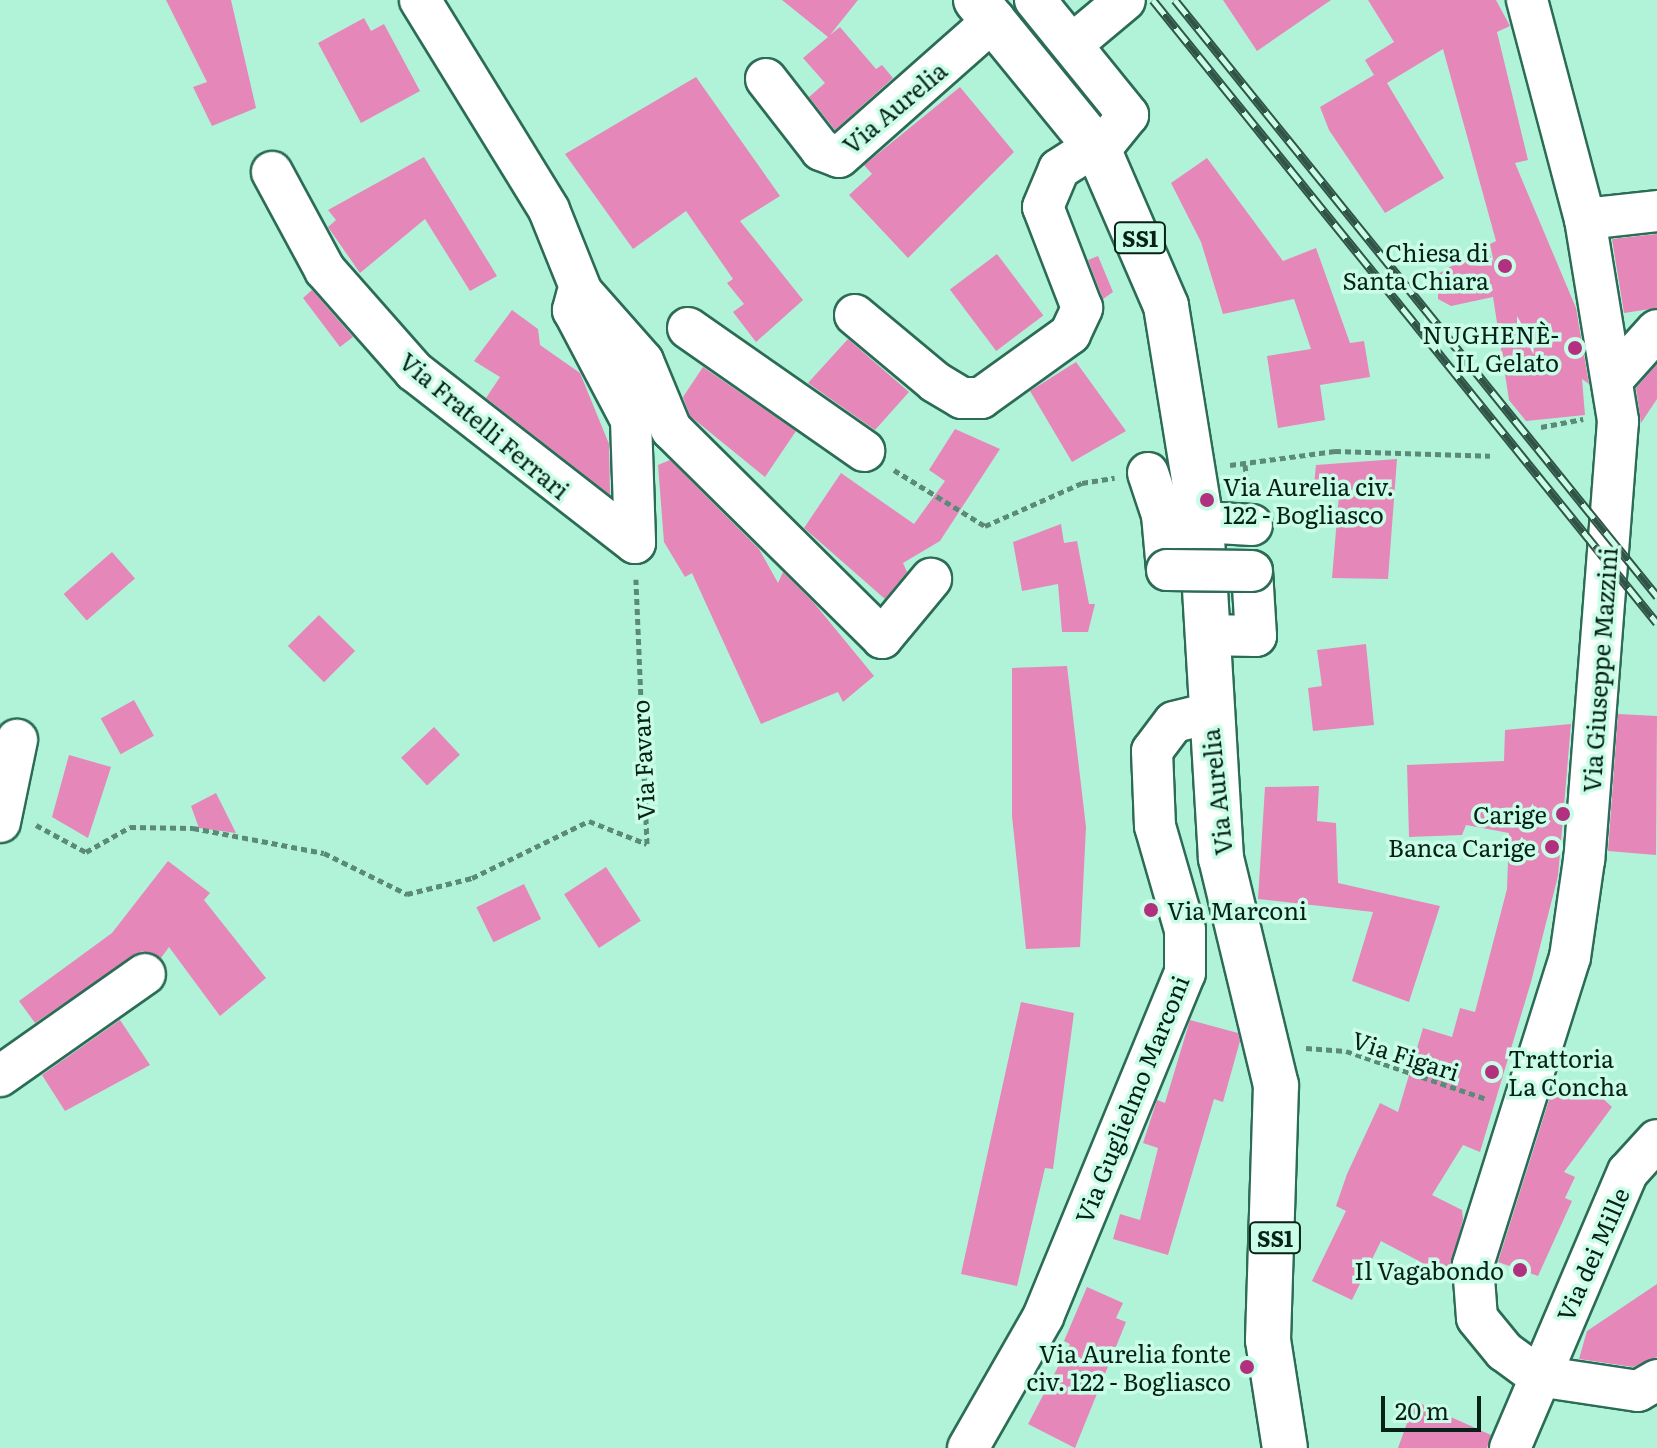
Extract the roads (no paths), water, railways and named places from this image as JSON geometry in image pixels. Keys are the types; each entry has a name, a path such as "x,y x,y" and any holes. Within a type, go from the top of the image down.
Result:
{"main road":[{"name":"Via Aurelia","path":"985,10 1097,149 1166,306 1201,522 1209,713 1221,858 1268,1027 1279,1170 1268,1340 1285,1448"}],"street":[{"path":"420,0 549,210 579,285 643,361 671,429 882,638 931,579"},
{"path":"855,315 935,382 962,398 981,398 1070,334 1082,308 1043,207 1059,169 1097,149 1128,115 1075,42 1035,0"},
{"path":"1075,42 1125,0"},
{"name":"Via Giuseppe Mazzini","path":"1527,0 1585,219 1618,421 1584,860 1570,957 1473,1265 1477,1318 1504,1351 1538,1376 1638,1391 1657,1380"},
{"name":"Via Aurelia","path":"766,79 821,150 839,157 985,10"},
{"name":"Via Fratelli Ferrari","path":"272,172 325,270 414,371 635,543 631,420 573,310 579,285"},
{"path":"1585,219 1657,211"},
{"path":"688,328 864,451"},
{"path":"1612,380 1657,330"},
{"path":"1148,473 1162,515 1167,570 1252,571 1256,636 1206,635"},
{"path":"1201,522 1252,525"},
{"name":"Via Guglielmo Marconi","path":"968,1448 1043,1317 1185,973 1185,930 1155,826 1152,751 1174,722 1209,713"},
{"path":"4,816 17,740"},
{"path":"0,1076 145,974"},
{"name":"Via dei Mille","path":"1510,1448 1538,1376 1628,1172 1657,1140"}],"railway":[{"path":"1153,0 1657,623"},
{"path":"1175,0 1657,596"}],"place":[{"name":"Chiesa di Santa Chiara","path":"1505,266"},
{"name":"NUGHENÈ- IL Gelato","path":"1575,348"},
{"name":"Via Aurelia civ. 122 - Bogliasco","path":"1207,500"},
{"name":"Carige","path":"1563,814"},
{"name":"Banca Carige","path":"1552,847"},
{"name":"Via Marconi","path":"1151,910"},
{"name":"Trattoria La Concha","path":"1492,1072"},
{"name":"Il Vagabondo","path":"1520,1270"},
{"name":"Via Aurelia fonte civ. 122 - Bogliasco","path":"1247,1367"}]}
